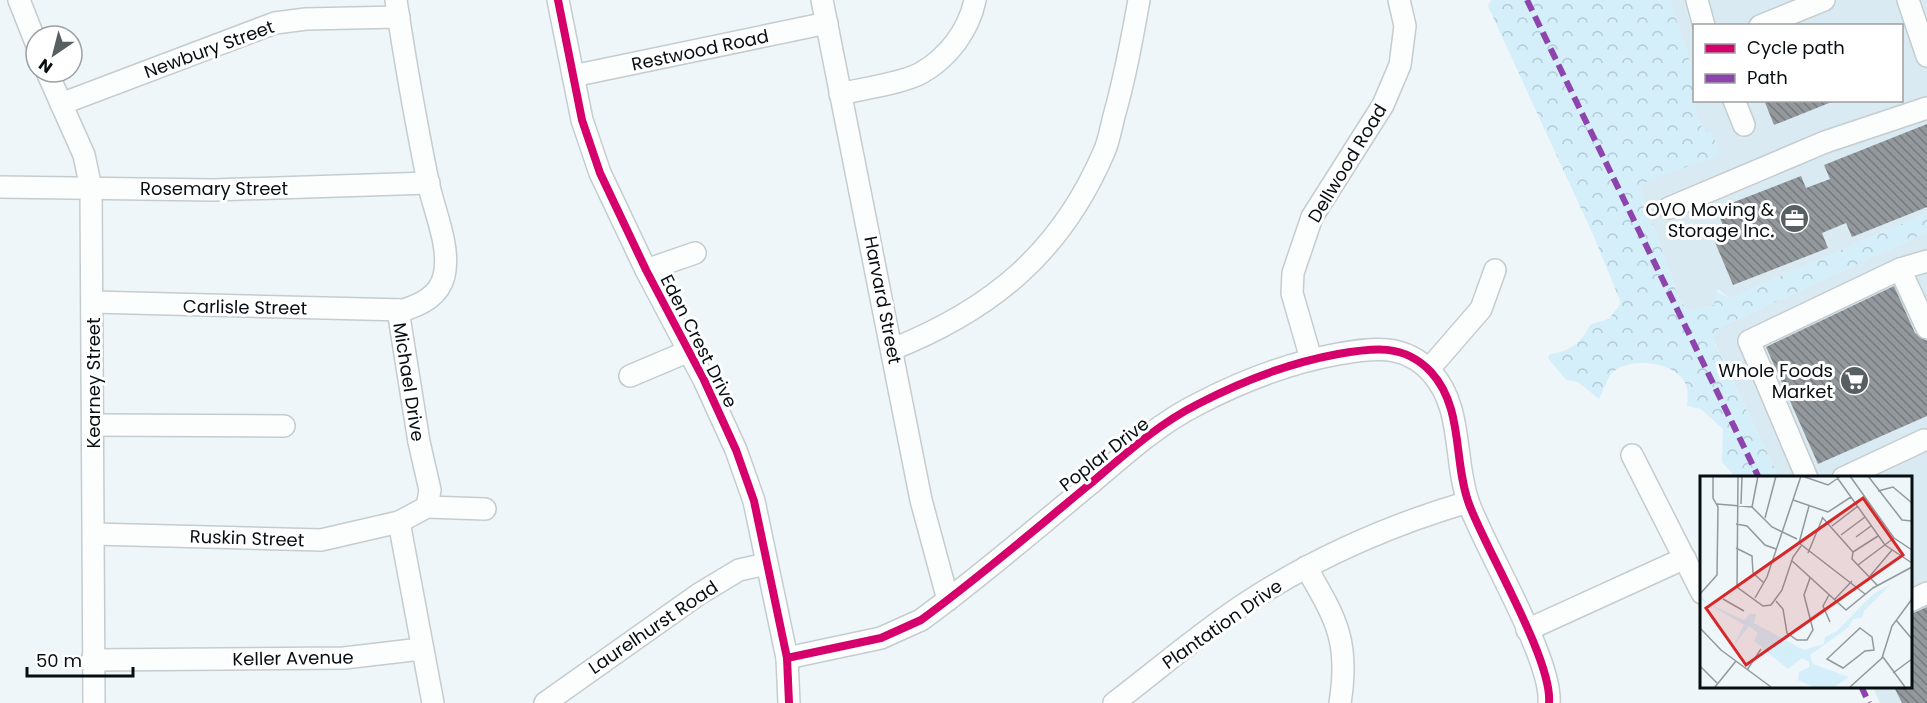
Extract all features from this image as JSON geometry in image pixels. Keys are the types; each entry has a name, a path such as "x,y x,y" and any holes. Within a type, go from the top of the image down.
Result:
{"street":[{"path":"20,0 29,24"},
{"name":"Eden Crest Drive","path":"558,0 582,120 600,173 646,270 689,351 740,460 754,501 787,658 789,703"},
{"name":"Harvard Street","path":"822,0 893,349 921,500 948,600"},
{"path":"840,94 920,74 944,56 958,41 972,14 975,0"},
{"path":"893,349 930,334 979,307 1014,280 1050,243 1105,151 1127,70 1139,0"},
{"name":"Dellwood Road","path":"1311,359 1292,293 1293,273 1312,217 1383,105 1400,65 1405,26 1399,0"},
{"path":"1697,0 1703,24"},
{"path":"1763,24 1787,7 1824,0"},
{"path":"1908,0 1927,56"},
{"name":"Newbury Street","path":"61,104 275,23 398,9"},
{"name":"Michael Drive","path":"398,9 429,183 447,261 443,279 436,292 423,304 398,310 418,442 430,490 427,507"},
{"name":"Restwood Road","path":"573,76 827,23"},
{"name":"Kearney Street","path":"53,84 84,155 91,188 94,703"},
{"path":"1735,102 1744,125"},
{"path":"1669,208 1824,142 1927,108"},
{"name":"Rosemary Street","path":"0,187 213,190 429,183"},
{"path":"646,270 695,253"},
{"path":"1806,476 1749,341 1900,269 1927,261"},
{"path":"1900,269 1927,328"},
{"path":"1429,369 1481,309 1495,270"},
{"name":"Carlisle Street","path":"93,302 398,310"},
{"name":"Poplar Drive","path":"787,658 880,638 921,620 1139,442 1196,405 1249,380 1311,359 1377,347 1408,355 1429,369 1443,385 1452,412 1468,502 1527,630 1550,690 1549,703"},
{"path":"630,376 689,351"},
{"path":"93,425 284,426"},
{"path":"1848,476 1926,441"},
{"path":"1632,455 1700,589"},
{"name":"Plantation Drive","path":"1114,703 1246,602 1306,567 1361,540 1468,502"},
{"path":"433,703 421,649 399,522 427,507 485,509"},
{"name":"Ruskin Street","path":"94,534 321,540 399,522"},
{"path":"1527,630 1685,558"},
{"name":"Laurelhurst Road","path":"545,703 699,594 739,570 766,564"},
{"path":"1306,567 1339,629 1346,670 1340,703"},
{"path":"1912,600 1927,593"},
{"name":"Keller Avenue","path":"92,660 344,658 421,649"}],"shaded area":[{"path":"1670,0 1927,0 1927,213 1730,298 1717,289 1714,305 1688,311 1679,299 1641,190 1644,183 1654,178 1703,130 1694,107 1696,102 1903,102 1903,24 1693,24 1693,72"},
{"path":"1927,232 1927,703 1880,703 1873,688 1912,688 1912,476 1778,476 1713,339 1719,328"}],"green space":[{"path":"1491,0 1670,0 1693,72 1693,102 1696,102 1694,107 1703,130 1711,130 1720,154 1644,183 1641,190 1679,299 1688,311 1714,305 1716,288 1719,293 1730,298 1927,213 1927,232 1719,328 1713,340 1778,476 1734,476 1722,462 1723,429 1701,409 1687,406 1688,392 1685,382 1669,368 1638,363 1619,368 1606,382 1599,399 1578,382 1566,380 1548,358 1550,354 1564,351 1575,345 1591,324 1609,319 1621,303 1595,239 1488,6"}],"building":[{"path":"1765,102 1832,102 1774,125"},
{"path":"1927,124 1927,207 1852,237 1846,223 1822,233 1828,248 1733,285 1712,235 1725,230 1716,209 1801,176 1806,188 1830,179 1824,165"},
{"name":"Whole Foods Market","path":"1894,286 1915,333 1927,341 1927,416 1818,464 1766,347"},
{"path":"1927,607 1927,703 1902,703 1894,688 1912,688 1912,614"}],"marked path":[{"path":"1527,0 1758,476"},
{"path":"1862,688 1869,703"}],"cycle path":[{"path":"558,0 582,120 600,173 646,270 704,380 736,450 754,501 787,658 789,703"},
{"path":"787,658 881,638 921,620 986,570 1142,441 1169,421 1198,404 1249,380 1302,362 1375,349 1399,352 1421,363 1431,372 1449,402 1469,504 1541,661 1549,703"}],"place":[{"name":"OVO Moving & Storage Inc.","path":"1795,219"},
{"name":"Whole Foods Market","path":"1854,380"}]}
